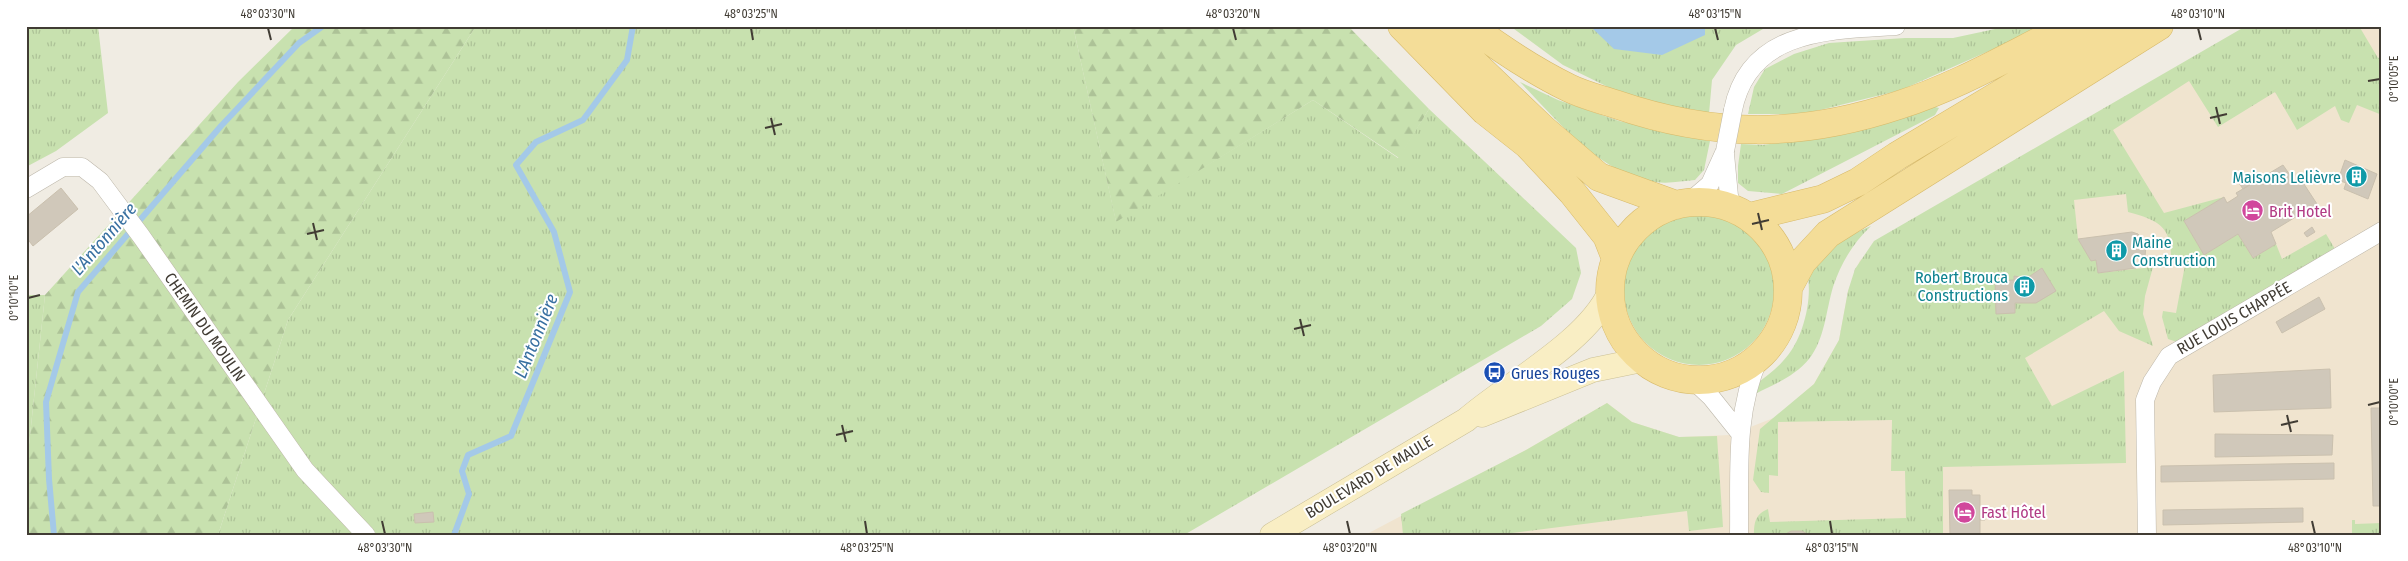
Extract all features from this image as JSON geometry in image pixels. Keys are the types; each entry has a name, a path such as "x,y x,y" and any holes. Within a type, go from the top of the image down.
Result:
{"main road":[{"path":"1402,26 1485,111 1528,145 1572,192 1607,236 1616,259"},
{"path":"1435,26 1549,135 1599,177 1682,204"},
{"path":"1470,26 1502,50 1569,89 1643,114 1685,124 1748,130 1792,129 1824,124 1901,105 1946,87 2070,26"},
{"path":"1741,213 1823,199 1858,182 1897,156 2114,26"},
{"path":"1788,288 1802,262 1828,234 2159,26"},
{"path":"1682,204 1717,204 1741,213 1762,228 1777,248 1786,271 1787,305 1783,322 1770,345 1759,358 1728,376 1693,380 1666,374 1642,360 1627,344 1613,314 1610,292 1616,259 1626,241 1639,225 1656,212 1682,204"},
{"name":"BOULEVARD DE MAULE","path":"1272,535 1466,420 1486,402 1574,338 1595,318 1610,292"},
{"name":"BOULEVARD DE MAULE","path":"1466,420 1497,411 1593,370 1642,360"}],"street":[{"path":"1682,204 1710,184 1725,151 1737,90 1747,74 1763,56 1809,34 1838,29 1896,26"},
{"path":"1725,151 1729,196 1741,213"},
{"name":"CHEMIN DU MOULIN","path":"26,189 63,167 82,167 100,181 141,236 305,470 366,535"},
{"name":"RUE LOUIS CHAPPÉE","path":"2147,535 2144,400 2152,382 2170,356 2382,231"},
{"path":"1739,535 1739,432 1748,384 1759,358"},
{"path":"1693,380 1711,397 1739,432"}],"shaded area":[{"path":"2249,26 2382,26 2382,535 1365,535 1526,450 1607,403 1632,422 1679,437 1730,435 1776,417 1814,384 1839,340 1848,291 1860,260"}],"green space":[{"path":"26,26 98,26 108,113 56,151 26,167"},
{"path":"295,26 476,26 288,320 218,535 26,535 26,473 45,295 238,82"},
{"path":"476,26 1073,26 1116,221 1313,100 1398,158 1429,109 1576,248 1581,273 1572,299 1541,326 1184,535 218,535 288,320"},
{"path":"1073,26 1348,26 1429,109 1399,158 1313,100 1116,222"},
{"path":"1510,26 1768,26 1736,45 1712,80 1709,114 1647,106 1563,65"},
{"path":"2009,26 2045,26 1901,90 1804,114 1748,114 1754,87 1765,69 1794,54 1829,43 1905,38 1953,38"},
{"path":"2246,26 2359,26 2378,58 2382,56 2382,115 2357,105 2349,123 2341,120 2335,106 2297,130 2275,92 2218,127 2189,81 2113,130 2164,213 2224,197 2184,221 2204,255 2238,234 2253,258 2276,244 2282,259 2326,234 2335,249 2177,342 2168,339 2162,317 2163,311 2176,313 2185,265 2171,263 2171,251 2167,233 2162,227 2149,219 2128,212 2126,194 2074,200 2078,239 2091,260 2096,260 2098,273 2153,267 2145,296 2143,314 2153,346 2119,331 2104,311 2025,358 2052,406 2124,371 2126,463 1943,467 1943,535 1809,535 1799,531 1783,535 1754,535 1756,519 1768,509 1770,522 1906,518 1905,471 1891,471 1892,420 1778,422 1778,476 1769,475 1769,493 1761,492 1753,480 1760,429 1814,384 1839,340 1848,291 1855,269 1874,241"},
{"path":"1520,82 1558,100 1619,121 1710,141 1704,170 1695,180 1665,183 1636,177 1617,169 1581,144"},
{"path":"1928,105 1939,108 1935,115 1782,194 1748,191 1738,183 1741,144 1763,145 1840,134"},
{"path":"1699,215 1728,221 1752,237 1768,261 1774,290 1768,319 1752,343 1728,359 1699,365 1670,359 1646,343 1630,319 1624,290 1630,261 1646,237 1670,221"},
{"path":"1871,226 1853,246 1840,270 1833,287 1819,343 1809,359 1791,375 1755,394 1756,384 1790,353 1800,333 1807,310 1808,277 1835,246"},
{"path":"26,295 45,295 26,473"},
{"path":"1607,403 1632,422 1679,437 1717,436 1723,527 1689,531 1687,511 1496,535 1403,535 1401,514 1526,450"},
{"path":"2352,520 2355,520 2355,524 2382,523 2382,535 2352,535"}],"water":[{"path":"1590,26 1705,26 1705,35 1662,55 1614,49"}],"building":[{"name":"Maisons Lelièvre","path":"2345,160 2377,174 2368,199 2344,189 2346,183 2338,180"},
{"name":"Brit Hotel","path":"2283,165 2294,181 2300,178 2317,204 2271,232 2276,244 2253,258 2238,234 2204,255 2184,221 2224,197 2227,203 2238,196 2236,193"},
{"path":"2245,174 2251,184 2243,189 2237,180"},
{"path":"61,188 78,209 33,246 26,237 26,217"},
{"path":"2312,227 2315,232 2307,237 2304,233"},
{"name":"Maine Construction","path":"2132,232 2138,234 2146,245 2145,257 2135,259 2136,268 2098,273 2096,260 2091,261 2078,239"},
{"name":"Robert Brouca Constructions","path":"2042,268 2056,291 2036,303 2015,303 2015,313 1996,314 1995,281 2014,280 2014,276 2027,278"},
{"path":"2319,297 2325,309 2282,333 2276,322"},
{"path":"2330,369 2331,408 2214,412 2213,375"},
{"path":"2371,408 2382,408 2382,506 2373,506"},
{"path":"2215,434 2333,435 2332,455 2215,457"},
{"path":"2334,463 2334,479 2161,482 2161,466"},
{"name":"Fast Hôtel","path":"1949,490 1972,490 1972,495 1980,495 1980,535 1950,535"},
{"path":"2303,508 2303,522 2163,525 2163,510"},
{"path":"1980,510 1985,510 1985,520 1980,520"},
{"path":"433,512 434,522 415,523 414,514"},
{"path":"1791,531 1802,531 1809,535 1784,535"}],"waterway":[{"name":"L'Antonnière","path":"54,535 49,479 46,402 78,292 221,126 299,43 323,26"},
{"name":"L'Antonnière","path":"454,535 469,494 462,471 468,455 511,436 570,292 554,232 516,165 536,142 583,120 627,60 633,26"}],"place":[{"name":"Maisons Lelièvre","path":"2357,177"},
{"name":"Brit Hotel","path":"2253,211"},
{"name":"Maine Construction","path":"2116,251"},
{"name":"Robert Brouca Constructions","path":"2024,286"},
{"name":"Grues Rouges","path":"1495,373"},
{"name":"Fast Hôtel","path":"1965,512"}]}
